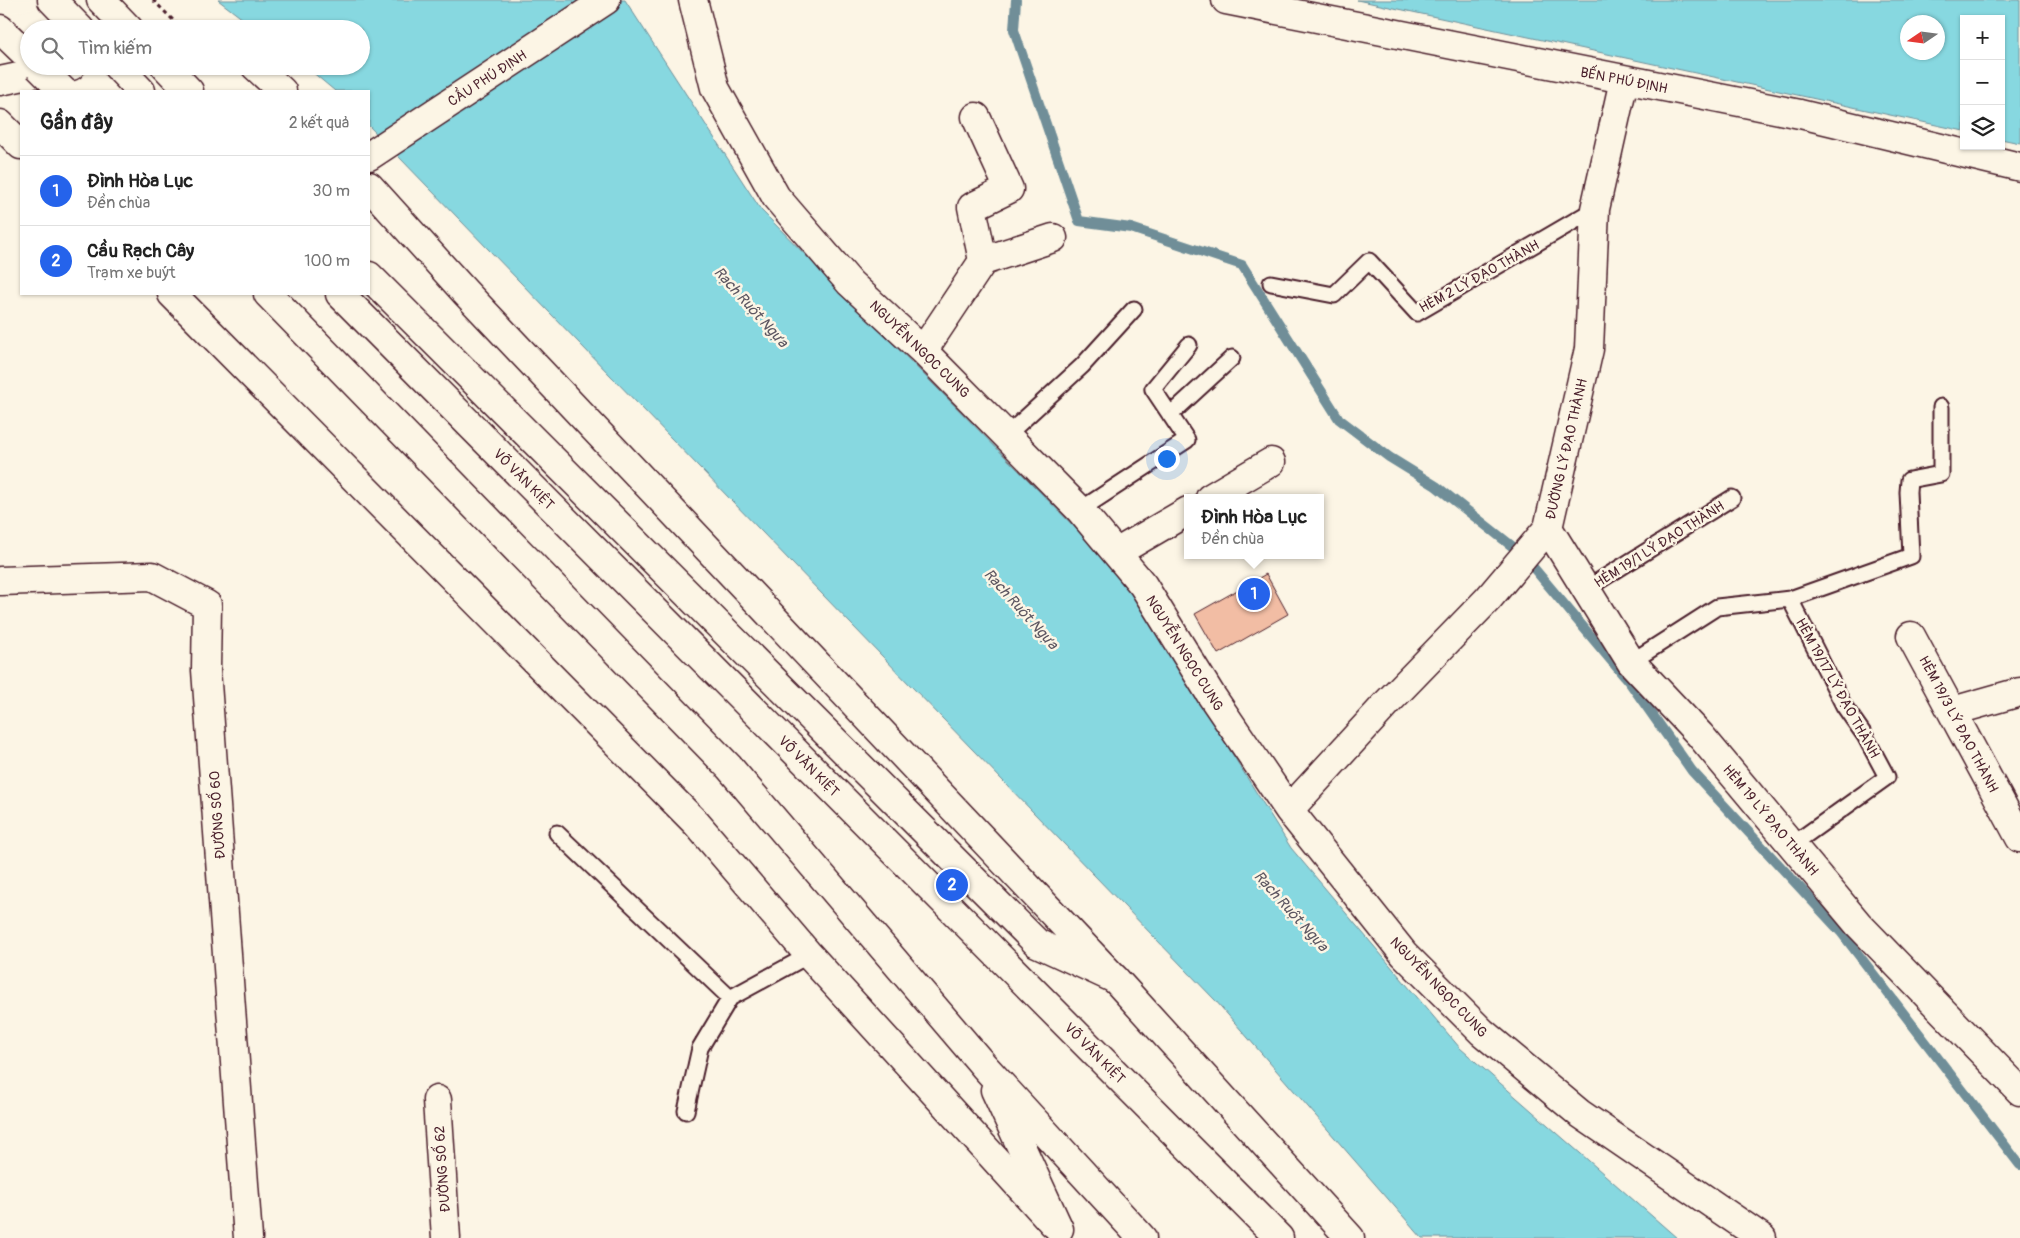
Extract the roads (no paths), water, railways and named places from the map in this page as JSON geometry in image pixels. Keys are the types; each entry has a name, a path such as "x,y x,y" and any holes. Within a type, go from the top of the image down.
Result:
{"main road":[{"path":"52,0 71,20"},
{"path":"101,0 120,20"},
{"name":"CẦU PHÚ ĐỊNH","path":"372,153 606,0"},
{"name":"NGUYỄN NGỌC CUNG","path":"693,0 714,88 776,196 850,283 1008,434 1080,510 1143,585 1211,696 1289,810 1404,954 1482,1032 1579,1113 1762,1238"},
{"name":"BẾN PHÚ ĐỊNH","path":"1226,0 1800,114 2020,166"},
{"path":"0,28 20,48"},
{"path":"0,81 28,75"},
{"path":"47,75 62,90"},
{"path":"126,75 140,90"},
{"path":"174,75 189,90"},
{"path":"265,75 281,90"},
{"name":"ĐƯỜNG LÝ ĐẠO THÀNH","path":"1289,810 1388,702 1488,599 1548,528 1590,349 1595,209 1624,80"},
{"path":"976,117 1009,189 972,207 983,261"},
{"path":"0,124 20,144"},
{"path":"370,187 465,292 1115,978 1350,1238"},
{"path":"923,351 983,261 1053,238"},
{"path":"370,277 1037,944 1115,978"},
{"path":"173,295 697,824 809,955 1063,1234"},
{"path":"269,295 729,767 984,1066 1142,1238"},
{"name":"VÕ VĂN KIỆT","path":"341,295 1279,1238"},
{"path":"1217,494 1270,462"},
{"path":"1116,553 1184,513"},
{"name":"HẺM 19 LÝ ĐẠO THÀNH","path":"1548,528 1631,662 1700,735 1858,924 2020,1091"},
{"name":"ĐƯỜNG SỐ 60","path":"0,581 152,576 207,605 206,670 248,1238"},
{"name":"HẺM 19/3 LÝ ĐẠO THÀNH","path":"1911,636 2020,838"},
{"path":"1952,711 2020,692"},
{"path":"984,1066 1063,1234"},
{"name":"ĐƯỜNG SỐ 62","path":"438,1100 446,1238"}],"lane":[{"name":"HẺM 2 LÝ ĐẠO THÀNH","path":"1272,283 1334,295 1369,261 1416,314 1595,209"},
{"path":"1008,434 1082,366 1134,309"},
{"path":"1080,510 1187,440 1153,389 1189,345"},
{"path":"1170,415 1232,358"},
{"path":"1631,662 1717,607 1790,599 1911,556 1909,480 1941,474 1941,408"},
{"name":"HẺM 19/1 LÝ ĐẠO THÀNH","path":"1586,589 1732,498"},
{"name":"HẺM 19/17 LÝ ĐẠO THÀNH","path":"1790,599 1844,706 1865,736 1887,777 1792,845"},
{"path":"556,833 730,998"},
{"path":"686,1111 700,1048 730,998 809,955"}],"water":[{"name":"Rạch Ruột Ngựa","path":"218,0 625,0 761,210 1118,571 1291,848 1460,1048 1677,1238 1422,1238 1215,1000 370,127 370,90 334,90 316,75 370,75 370,20 244,20"},
{"path":"1357,0 2020,0 2020,143 2005,140 2005,15 1960,15 1960,130"}],"waterway":[{"path":"1016,0 1014,30 1079,221 1131,228 1242,265 1339,419 1389,457 1436,486 1522,554 1630,683 1692,771 1841,932 2020,1165"}],"place":[{"name":"Đình Hòa Lục","path":"1254,594"},
{"name":"Cầu Rạch Cây","path":"952,885"}]}
